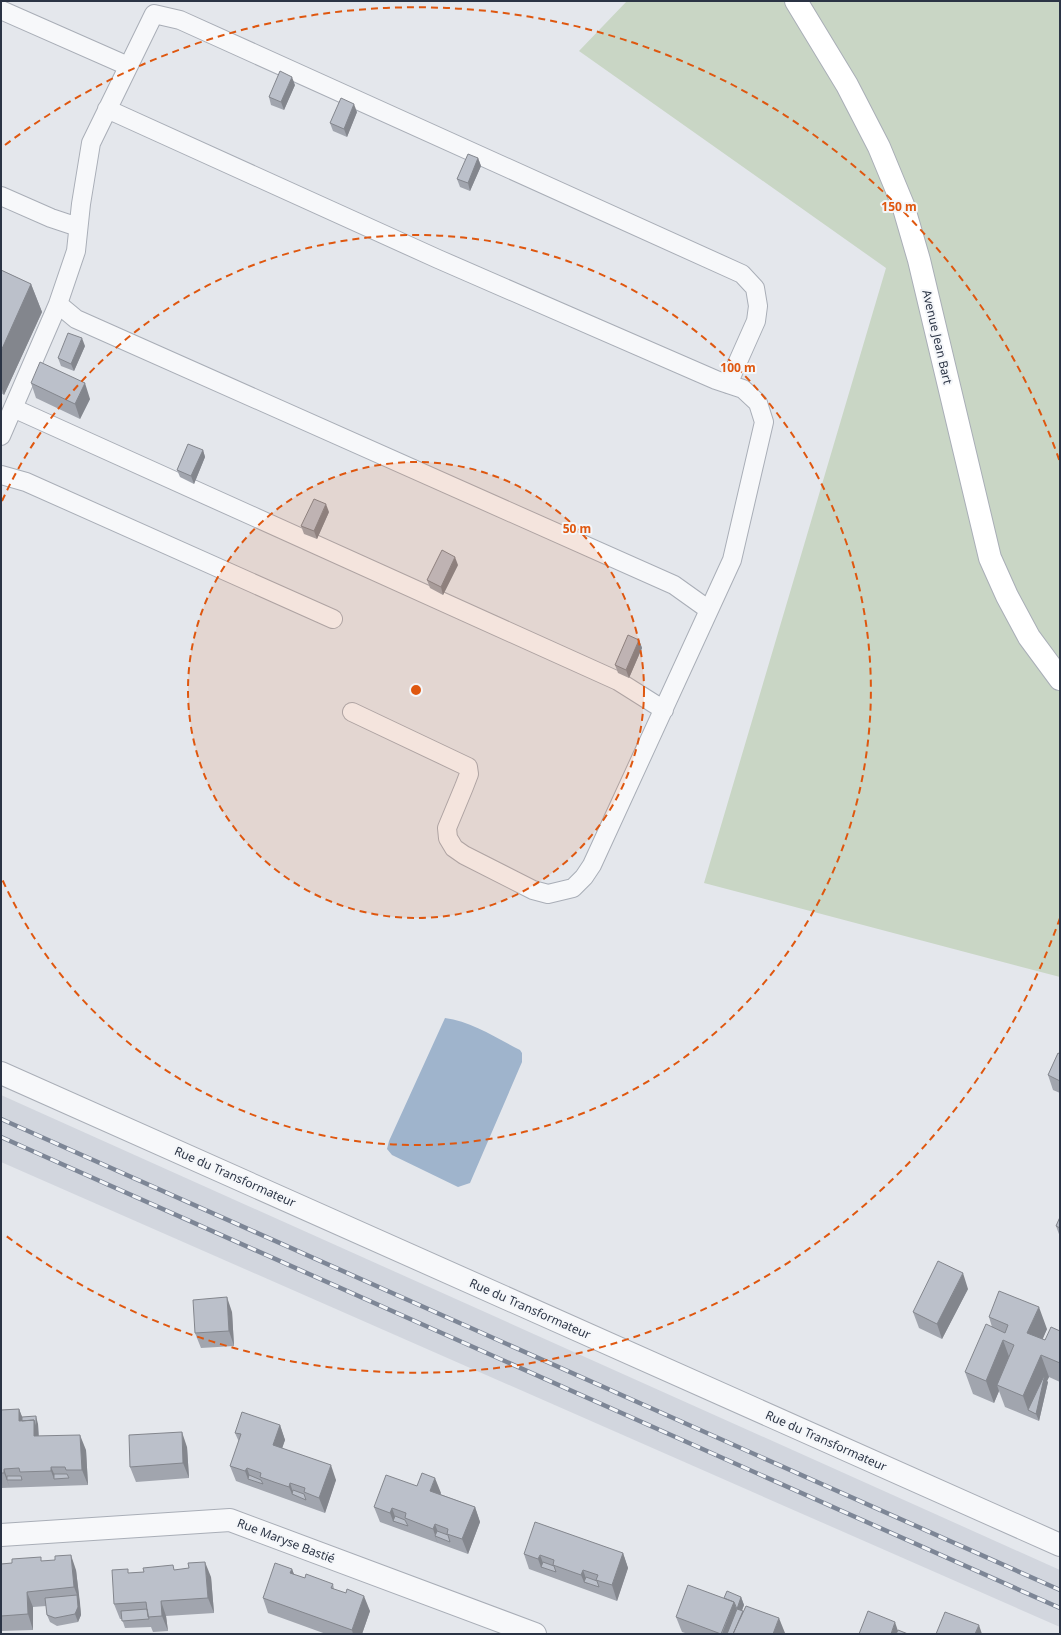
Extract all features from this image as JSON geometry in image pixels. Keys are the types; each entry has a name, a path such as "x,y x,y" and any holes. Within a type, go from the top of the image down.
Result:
{"street":[{"name":"Avenue Jean Bart","path":"796,1 847,85 879,147 903,205 921,267 990,558 1006,596 1029,637 1060,679"},
{"name":"Rue du Transformateur","path":"1,1073 1060,1545"},
{"name":"Rue Maryse Bastié","path":"1,1536 230,1520 528,1633"}],"lane":[{"path":"1,10 128,66"},
{"path":"1,436 58,304 76,251 81,204 91,143 154,14 180,20 742,274 755,288 758,306 756,321 728,384"},
{"path":"107,109 438,259 728,384 744,389 758,403 764,422 732,560 592,865 584,877 573,888 548,894 533,890 464,855 454,848 448,838 447,828 469,774 468,767 352,712"},
{"path":"1,196 52,218 78,227"},
{"path":"58,304 76,319 674,585 709,610"},
{"path":"13,408 618,681 664,710"},
{"path":"1,475 26,482 333,619"}],"shaded area":[{"path":"1,1095 1060,1570 1060,1627 1,1162"}],"green space":[{"path":"627,1 1060,1 1060,977 704,883 886,268 579,51"}],"water":[{"path":"445,1018 474,1026 520,1050 522,1053 522,1062 470,1183 458,1187 392,1155 387,1149 389,1141"}],"building":[{"path":"280,71 292,77 281,102 269,97"},
{"path":"341,98 354,104 344,129 330,123"},
{"path":"468,154 478,158 468,183 457,179"},
{"path":"1,270 31,284 1,351"},
{"path":"68,333 82,338 71,364 58,358"},
{"path":"40,362 85,383 75,404 31,383"},
{"path":"188,444 203,450 191,476 177,470"},
{"path":"314,499 326,504 314,531 301,526"},
{"path":"442,550 455,557 441,587 427,580"},
{"path":"628,635 639,640 626,670 615,665"},
{"path":"1058,1053 1060,1054 1060,1081 1048,1075"},
{"path":"1060,1217 1060,1228 1056,1226"},
{"path":"938,1261 963,1273 937,1324 913,1312"},
{"path":"999,1291 1039,1307 1027,1333 1045,1340 1051,1327 1060,1331 1060,1363 1041,1355 1023,1396 997,1385 1014,1345 1003,1340 986,1381 965,1372 986,1324 1005,1333 1008,1325 989,1317"},
{"path":"227,1297 229,1331 195,1333 193,1300"},
{"path":"1045,1374 1036,1414 1028,1410"},
{"path":"19,1409 19,1421 34,1420 34,1436 80,1435 82,1470 66,1470 65,1467 51,1467 51,1471 20,1472 19,1468 4,1469 4,1473 1,1473 1,1410"},
{"path":"242,1412 280,1425 273,1445 331,1465 319,1498 304,1492 305,1488 290,1483 289,1487 260,1477 261,1473 247,1468 245,1471 230,1466 241,1434 235,1433"},
{"path":"36,1416 36,1428 34,1420 22,1421 22,1417"},
{"path":"182,1432 183,1463 130,1467 129,1435"},
{"path":"422,1473 435,1478 430,1491 475,1507 462,1539 447,1534 448,1529 435,1524 433,1529 405,1518 406,1513 392,1508 390,1513 374,1507 386,1475 417,1486"},
{"path":"54,1474 67,1474 69,1478 54,1479"},
{"path":"249,1475 261,1480 263,1484 248,1479"},
{"path":"7,1476 21,1476 22,1480 7,1480"},
{"path":"293,1490 304,1494 306,1500 292,1494"},
{"path":"395,1516 405,1520 408,1526 393,1521"},
{"path":"535,1522 623,1553 612,1585 596,1580 598,1575 583,1570 581,1575 553,1565 554,1560 540,1555 538,1559 524,1554"},
{"path":"437,1531 448,1535 450,1542 435,1536"},
{"path":"71,1555 74,1587 27,1592 28,1614 1,1616 1,1564 12,1563 12,1559 41,1557 41,1561 55,1560 55,1556"},
{"path":"205,1562 208,1598 161,1601 162,1616 148,1617 146,1602 114,1604 112,1570 128,1569 128,1573 144,1572 143,1568 173,1565 174,1570 189,1568 188,1563"},
{"path":"543,1562 554,1566 556,1572 541,1567"},
{"path":"275,1563 292,1569 290,1573 305,1578 306,1574 333,1584 331,1588 346,1593 347,1589 364,1596 352,1630 263,1598"},
{"path":"586,1577 597,1581 599,1587 584,1582"},
{"path":"688,1585 734,1602 721,1634 676,1617"},
{"path":"727,1591 741,1597 737,1609 734,1602 724,1598"},
{"path":"77,1595 78,1607 75,1614 55,1618 47,1615 45,1598"},
{"path":"746,1606 779,1618 773,1634 733,1634"},
{"path":"147,1609 149,1619 122,1621 121,1611"},
{"path":"737,1609 743,1611 733,1634 727,1634"},
{"path":"868,1611 895,1622 891,1634 859,1634"},
{"path":"945,1612 979,1625 975,1634 936,1634"},
{"path":"898,1630 908,1634 896,1634"}],"railway":[{"path":"1,1119 1060,1590"},
{"path":"1,1137 1060,1608"}]}
